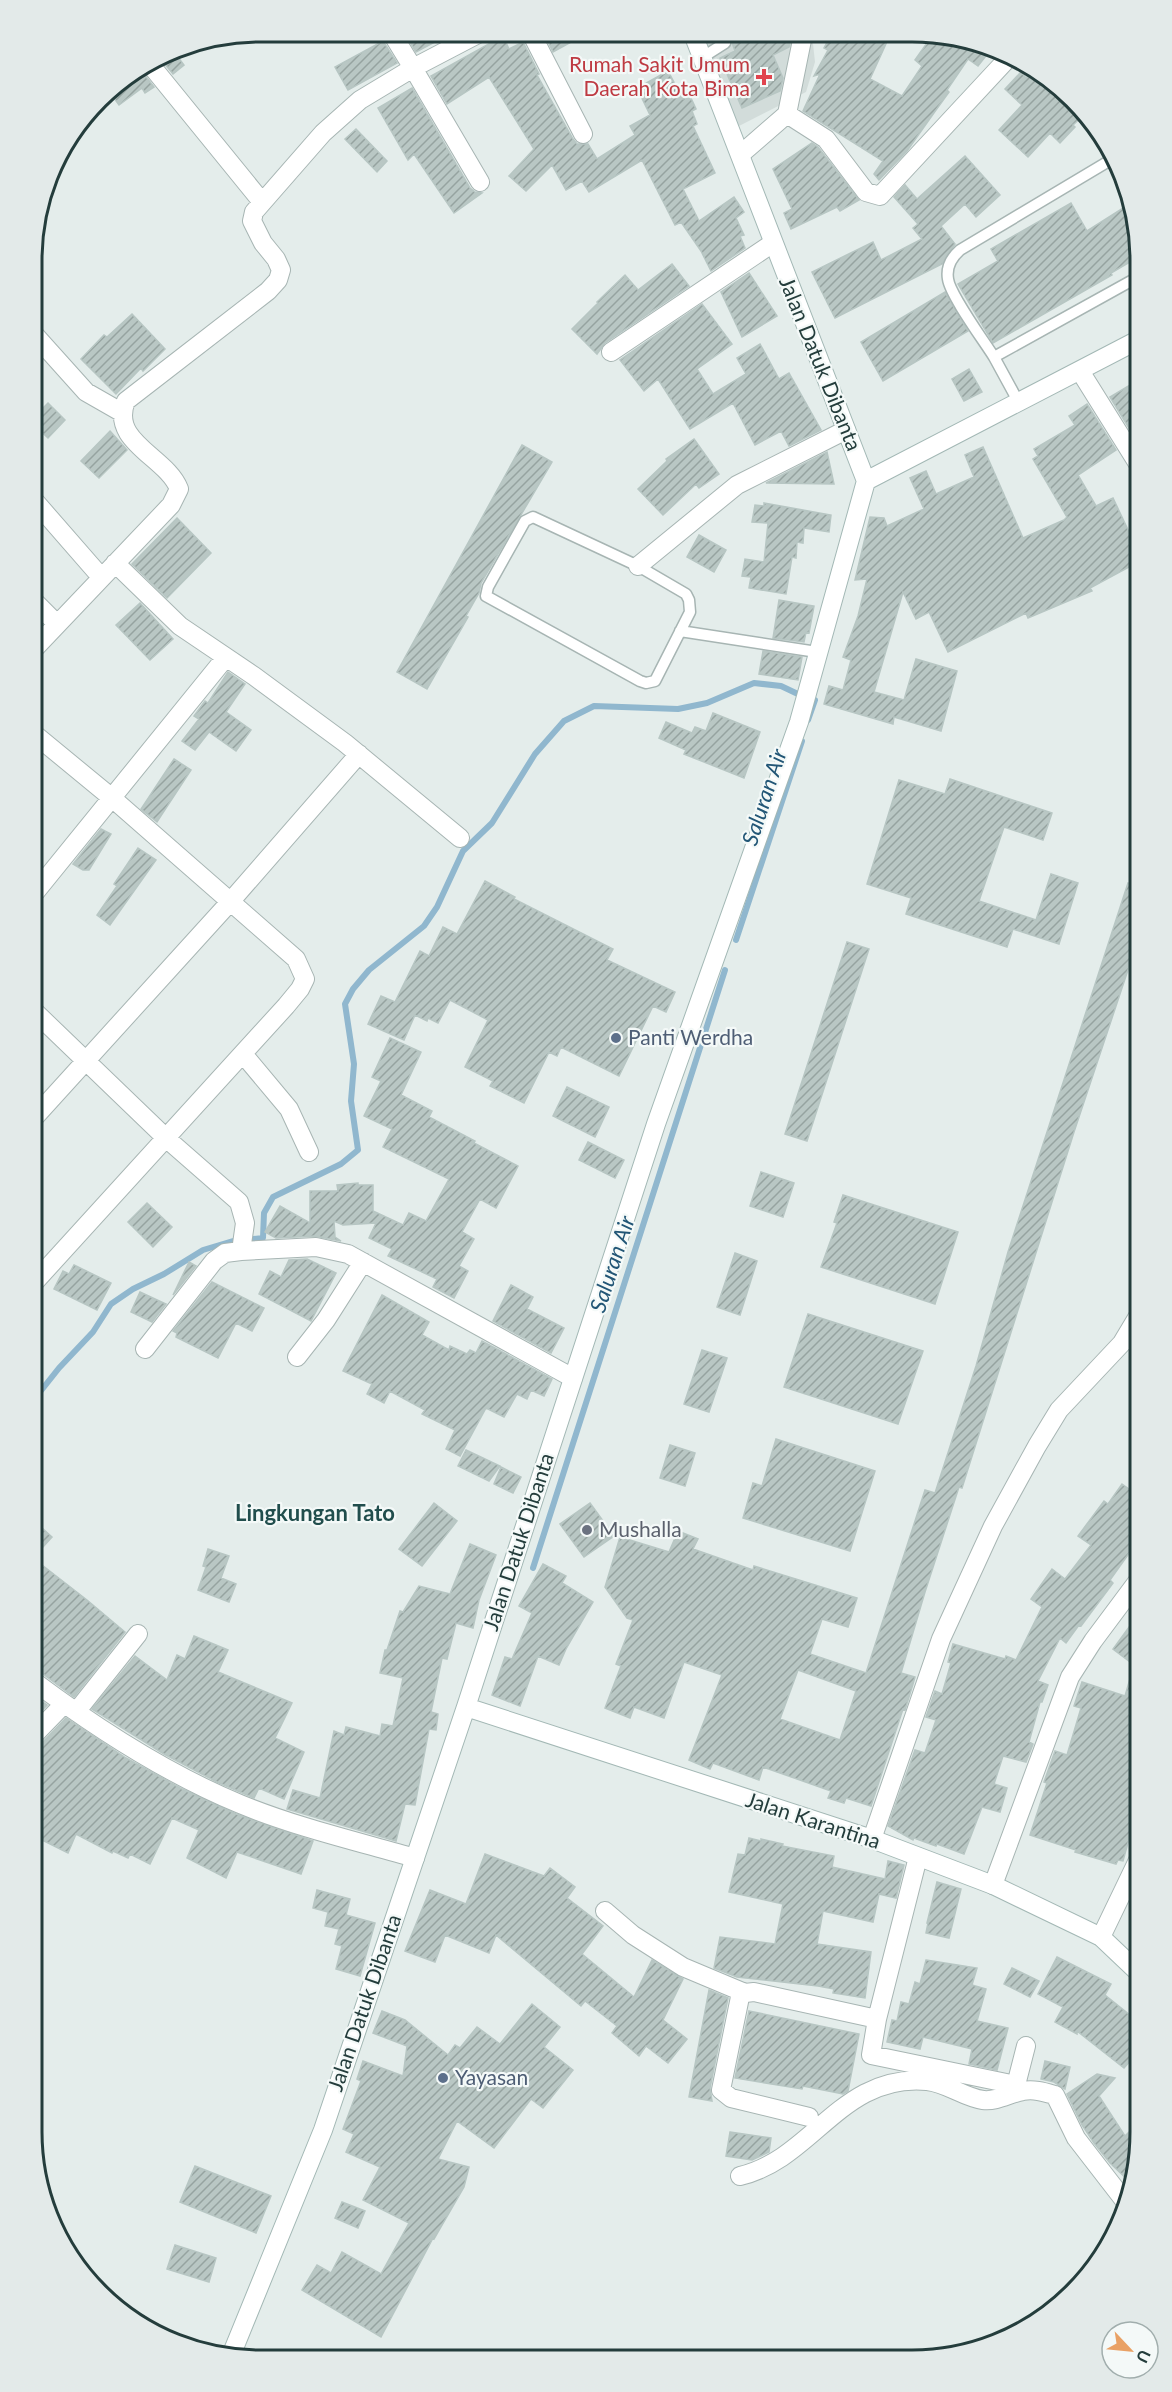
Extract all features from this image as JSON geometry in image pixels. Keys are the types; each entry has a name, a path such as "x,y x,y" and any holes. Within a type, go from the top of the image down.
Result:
{"street":[{"path":"397,42 480,182"},
{"path":"42,640 171,505 179,489 175,479 132,439 123,423 122,412 126,401 278,280 281,270 276,258 263,243 252,221 254,212 323,133 360,100 413,68 463,42"},
{"path":"536,42 583,134"},
{"name":"Jalan Datuk Dibanta","path":"696,42 866,481"},
{"path":"741,153 787,114 802,42"},
{"path":"787,114 826,139 866,192 880,196 1004,62"},
{"path":"154,69 262,202"},
{"path":"611,352 773,243"},
{"path":"42,344 87,392 122,412"},
{"path":"817,652 866,481 1130,344"},
{"path":"1080,372 1130,451"},
{"path":"638,566 737,485 846,430"},
{"path":"42,509 101,577"},
{"path":"115,563 180,626 254,676 359,754 460,838"},
{"path":"42,609 57,624"},
{"name":"Jalan Datuk Dibanta","path":"234,2348 323,2130 466,1707 656,1124 799,722 817,652"},
{"path":"42,884 226,657"},
{"path":"42,740 112,798 296,959 305,979 300,989 243,1054 42,1274"},
{"path":"42,1109 230,902 359,754"},
{"path":"42,1019 167,1139 239,1202 245,1223 241,1251"},
{"path":"243,1054 289,1109 309,1152"},
{"path":"145,1349 214,1261 225,1253 316,1247 348,1254 573,1378"},
{"path":"297,1357 326,1320 363,1262"},
{"path":"872,1839 941,1639 993,1526 1059,1410 1122,1343 1130,1330"},
{"path":"993,1885 1070,1677 1093,1641 1130,1591"},
{"path":"42,1729 70,1708 138,1634"},
{"path":"42,1687 162,1767 240,1804 279,1818 415,1858"},
{"name":"Jalan Karantina","path":"466,1707 872,1839 993,1885 1101,1937 1130,1965"},
{"path":"918,1857 877,2019 871,2055 1016,2085 1026,2046"},
{"path":"1101,1937 1130,1877"},
{"path":"605,1911 633,1935 683,1967 745,1993 754,1992 877,2019"},
{"path":"745,1993 738,2002 721,2090 731,2098 808,2117"},
{"path":"740,2176 756,2173 775,2162 790,2152 840,2108 869,2091 885,2084 908,2080 929,2081 985,2100 1023,2091 1039,2091 1055,2095 1076,2138 1120,2196"}],"lane":[{"path":"703,57 725,42"},
{"path":"1018,401 994,357 950,287 948,267 951,257 1107,162"},
{"path":"994,357 1130,282"},
{"path":"530,518 539,519 638,566 686,594 690,606 680,631 655,681 646,683 486,596 488,587 525,521 530,518"},
{"path":"680,631 817,652"}],"shaded area":[{"name":"Rumah Sakit Umum Daerah Kota Bima","path":"701,42 813,42 815,62 806,92 739,126"}],"building":[{"path":"381,42 384,42 397,63 348,90 335,67"},
{"path":"410,42 435,42 416,52"},
{"path":"492,42 506,42 509,49 523,42 539,74 537,75 573,139 577,144 588,144 597,159 635,135 630,126 650,115 637,88 668,71 683,99 690,96 696,109 692,111 697,124 693,126 715,173 683,189 699,221 734,197 744,212 736,218 744,235 740,236 745,248 711,271 701,251 681,222 675,225 642,160 589,192 582,181 566,190 552,165 526,191 509,176 534,149 489,77 447,104 431,76"},
{"path":"548,42 571,42 553,52"},
{"path":"732,42 790,42 789,47 773,55 783,78 780,91 742,108 720,58 735,51"},
{"path":"827,42 887,42 870,79 902,96 922,66 915,60 928,42 969,49 986,55 978,66 968,59 947,90 949,92 907,151 879,180 874,174 883,161 803,111 820,74 814,76 828,50 824,48"},
{"path":"179,58 184,65 173,74 164,63"},
{"path":"1021,72 1026,78 1028,76 1045,87 1079,120 1060,143 1050,133 1028,157 999,130 1022,105 1005,89"},
{"path":"145,75 154,87 145,93 142,88 119,105 114,98"},
{"path":"412,88 470,188 482,193 454,213 414,154 408,160 378,108"},
{"path":"356,129 387,161 377,172 345,139"},
{"path":"812,143 818,147 859,200 840,211 837,207 791,229 784,213 792,209 773,169"},
{"path":"965,156 1000,195 976,217 965,204 941,226 955,244 942,264 835,318 812,272 873,242 881,260 922,239 913,228 918,224 894,197 905,185 917,199"},
{"path":"1071,203 1087,231 1124,207 1130,245 1130,262 1111,273 1112,275 993,343 958,284 998,261 991,249"},
{"path":"672,264 689,286 605,343 597,354 572,329 625,275 638,290"},
{"path":"749,273 777,316 742,337 721,292"},
{"path":"945,292 968,331 883,381 861,342"},
{"path":"702,304 732,344 697,369 713,394 746,374 737,358 760,344 779,379 789,373 821,430 789,446 781,431 755,445 733,403 690,429 658,379 644,391 620,360"},
{"path":"132,314 165,349 143,371 141,368 116,394 81,359 104,335 107,337"},
{"path":"969,369 982,392 964,401 952,379"},
{"path":"1130,385 1130,430 1110,397"},
{"path":"48,403 65,420 48,438 42,432 42,409"},
{"path":"1087,404 1116,450 1078,475 1096,506 1113,498 1130,534 1130,566 1090,588 1092,591 1028,618 1026,613 948,652 929,612 916,619 903,592 874,692 904,700 916,659 957,671 941,731 894,717 893,724 824,704 829,686 843,690 851,660 843,657 858,616 867,579 855,580 870,517 884,518 887,526 924,509 910,478 926,471 936,494 974,477 965,455 983,447 1023,538 1064,520 1067,517 1033,459 1038,456 1034,449 1075,425 1069,416"},
{"path":"110,431 127,450 99,478 81,461"},
{"path":"694,439 719,474 699,488 696,484 663,515 638,489 667,461 666,459"},
{"path":"522,445 552,462 481,583 479,593 466,616 468,617 427,689 397,672"},
{"path":"827,452 834,484 766,483"},
{"path":"764,503 831,515 829,532 804,528 803,543 797,542 796,558 792,557 786,594 749,588 751,577 742,576 745,559 764,562 768,523 752,522 755,505 764,506"},
{"path":"177,518 211,553 167,598 132,564"},
{"path":"699,535 726,550 714,572 687,557"},
{"path":"779,600 814,606 809,633 806,632 804,642 773,638"},
{"path":"140,603 173,639 150,660 116,625"},
{"path":"763,651 802,657 798,680 759,674"},
{"path":"228,672 245,684 226,712 251,730 236,751 209,732 195,750 182,741 199,719 194,716 205,701 208,703"},
{"path":"713,713 760,732 744,778 684,754 686,750 659,738 666,722 692,733 695,727 706,731"},
{"path":"174,759 191,770 157,822 141,809"},
{"path":"950,779 1052,813 1043,840 1004,827 979,901 1036,920 1051,874 1078,883 1059,944 1013,929 1007,947 906,914 911,898 867,884 899,780 945,794"},
{"path":"101,829 111,834 89,870 83,870 73,864"},
{"path":"138,848 156,860 110,925 97,915 117,886 114,884"},
{"path":"485,881 515,897 514,899 613,949 607,960 675,992 666,1012 653,1006 619,1076 561,1047 557,1056 549,1052 524,1103 490,1086 493,1081 465,1067 488,1020 450,1000 438,1023 415,1015 404,1040 368,1024 381,996 395,1002 420,951 429,956 443,927 457,934"},
{"path":"1128,883 1130,884 1130,964 1074,1132 962,1488 959,1487 925,1592 901,1673 915,1677 871,1806 846,1798 844,1803 828,1798 831,1791 763,1767 759,1780 713,1763 710,1769 689,1760 722,1675 684,1662 664,1718 634,1707 630,1718 605,1708 621,1666 616,1664 633,1620 627,1618 605,1587 620,1537 669,1552 678,1531 698,1539 693,1549 753,1570 754,1566 857,1598 848,1627 822,1619 810,1654 866,1673 925,1490 935,1493 976,1366 1008,1252","holes":["798,1670 856,1691 840,1740 780,1719"]},
{"path":"847,942 869,949 807,1141 785,1134"},
{"path":"390,1038 421,1052 401,1095 432,1111 429,1117 518,1166 496,1208 480,1199 462,1232 474,1239 459,1266 468,1271 454,1298 433,1287 437,1279 388,1256 392,1249 369,1238 376,1223 343,1225 334,1221 335,1237 341,1241 315,1236 276,1238 265,1232 280,1206 310,1223 310,1191 338,1191 337,1185 358,1183 358,1185 373,1185 373,1211 403,1225 409,1213 426,1221 449,1179 383,1147 392,1129 364,1116 381,1081 372,1077"},
{"path":"567,1087 609,1107 595,1137 553,1116"},
{"path":"588,1142 624,1160 615,1178 579,1160"},
{"path":"761,1172 794,1183 783,1217 750,1206"},
{"path":"843,1195 958,1232 935,1304 821,1267 837,1223 834,1222"},
{"path":"147,1203 172,1227 153,1247 128,1222"},
{"path":"735,1253 757,1261 740,1315 717,1307"},
{"path":"307,1259 336,1273 311,1321 259,1294 270,1271 281,1277 289,1260"},
{"path":"189,1262 196,1266 173,1295"},
{"path":"74,1265 111,1283 97,1310 54,1289 63,1271 69,1274"},
{"path":"212,1282 264,1308 252,1331 236,1323 218,1358 176,1337 177,1333 173,1331"},
{"path":"511,1285 533,1297 527,1309 564,1328 551,1353 493,1321"},
{"path":"140,1292 166,1304 152,1322 131,1312"},
{"path":"382,1295 429,1322 422,1335 449,1350 450,1346 467,1354 470,1350 476,1353 482,1341 552,1379 544,1396 531,1390 527,1399 517,1394 504,1417 486,1408 460,1456 446,1449 455,1430 422,1414 425,1410 390,1391 384,1403 367,1394 372,1384 343,1371"},
{"path":"808,1314 923,1351 898,1424 784,1387"},
{"path":"702,1350 727,1358 709,1412 684,1404"},
{"path":"776,1439 875,1471 850,1551 743,1518 753,1483 762,1486"},
{"path":"670,1445 695,1453 685,1486 660,1478"},
{"path":"466,1450 500,1466 489,1481 458,1466"},
{"path":"501,1467 521,1477 513,1493 494,1484"},
{"path":"1122,1484 1130,1490 1130,1552 1110,1580 1113,1583 1081,1626 1079,1625 1066,1643 1060,1638 1038,1681 1048,1685 1042,1702 1040,1702 1029,1742 1033,1744 1026,1762 1003,1756 994,1784 1007,1788 1000,1812 982,1807 964,1854 937,1844 936,1846 914,1838 913,1840 888,1826 915,1750 925,1753 936,1720 926,1717 935,1691 942,1694 951,1663 948,1662 953,1644 1016,1660 1042,1607 1031,1599 1052,1569 1065,1579 1091,1545 1078,1536 1104,1501 1108,1504"},
{"path":"434,1503 457,1521 422,1566 399,1549"},
{"name":"Mushalla","path":"590,1503 614,1536 584,1557 560,1524"},
{"path":"42,1528 52,1537 42,1548"},
{"path":"470,1544 496,1555 479,1600 473,1628 456,1623 447,1659 442,1658 431,1712 438,1714 436,1730 429,1729 415,1805 405,1804 396,1841 287,1809 293,1790 320,1798 334,1731 344,1735 346,1727 380,1736 382,1724 393,1726 403,1678 380,1673 385,1650 387,1650 400,1611 403,1612 419,1586 450,1594"},
{"path":"208,1549 229,1556 221,1578 236,1584 229,1602 198,1590 206,1567 203,1566"},
{"path":"543,1564 566,1576 562,1583 593,1602 559,1665 538,1656 520,1706 492,1695 505,1657 512,1659 532,1613 519,1606"},
{"path":"42,1565 125,1632 74,1697 42,1673"},
{"path":"1130,1626 1130,1662 1113,1649"},
{"path":"194,1636 228,1650 218,1672 292,1703 275,1738 304,1752 284,1799 259,1788 254,1798 217,1782 164,1754 92,1709 135,1656 167,1680 177,1655 185,1659"},
{"path":"1130,1679 1130,1836 1123,1861 1118,1860 1116,1864 1030,1835 1055,1751 1067,1755 1081,1708 1074,1706 1082,1682 1125,1696"},
{"path":"66,1718 126,1758 180,1788 236,1814 313,1841 301,1874 237,1852 226,1878 187,1858 199,1830 172,1818 150,1864 130,1854 128,1858 113,1851 112,1853 76,1834 68,1853 42,1840 42,1743"},
{"path":"749,1838 834,1856 832,1867 885,1879 888,1861 904,1865 896,1898 879,1894 873,1922 823,1911 817,1944 871,1952 865,1998 833,1993 834,1989 818,1986 737,1977 714,1968 720,1937 775,1944 783,1904 729,1892 738,1854 745,1855"},
{"path":"485,1854 544,1876 550,1868 575,1887 567,1898 603,1926 582,1954 634,1997 652,1960 683,1979 663,2020 687,2039 668,2063 646,2046 639,2056 612,2033 617,2026 585,2001 581,2006 496,1935 489,1953 445,1935 435,1962 405,1951 430,1890 466,1904"},
{"path":"937,1882 961,1889 949,1938 926,1933"},
{"path":"317,1890 350,1899 346,1915 375,1923 360,1976 336,1969 342,1946 335,1944 339,1929 325,1926 328,1912 313,1908"},
{"path":"1057,1957 1111,1984 1105,1995 1130,2015 1130,2061 1124,2068 1077,2031 1077,2034 1055,2022 1063,2007 1038,1994"},
{"path":"926,1960 977,1968 972,1985 986,1989 977,2021 1008,2028 997,2070 969,2064 972,2049 923,2037 920,2049 887,2042 892,2020 897,2021 901,2002 909,2004 915,1982 920,1984"},
{"path":"1012,1968 1039,1981 1030,1997 1004,1984"},
{"path":"709,1990 728,1998 710,2088 712,2101 689,2097"},
{"path":"532,2004 560,2027 544,2047 573,2070 543,2108 531,2099 494,2148 457,2121 438,2159 469,2167 464,2187 433,2238 381,2337 302,2290 317,2265 331,2273 342,2252 381,2274 409,2223 363,2200 380,2167 346,2152 354,2134 343,2129 361,2081 357,2079 363,2061 403,2076 407,2046 373,2033 382,2011 405,2020 448,2055 455,2045 460,2048 477,2027 500,2044"},
{"path":"749,2011 859,2034 848,2091 843,2094 803,2086 802,2089 735,2078"},
{"path":"1045,2061 1070,2067 1065,2089 1054,2082 1041,2079"},
{"path":"1097,2074 1115,2078 1099,2096 1125,2136 1130,2131 1125,2178 1094,2143 1082,2125 1067,2094"},
{"path":"730,2132 771,2138 769,2152 752,2160 726,2156"},
{"path":"195,2166 271,2196 256,2233 180,2202"},
{"path":"342,2202 365,2211 358,2228 335,2218"},
{"path":"175,2245 216,2258 209,2282 167,2269"}],"waterway":[{"path":"253,1239 263,1238 264,1213 273,1197 341,1164 358,1150 351,1101 354,1064 345,1004 353,989 369,970 424,926 437,907 463,851 492,823 535,754 564,721 594,706 678,709 707,703 754,683 781,686 800,695"},
{"name":"Saluran Air","path":"808,720 815,700"},
{"name":"Saluran Air","path":"736,940 802,741"},
{"name":"Saluran Air","path":"533,1568 725,970"},
{"path":"42,1389 93,1332 111,1304 203,1250 233,1241"}],"place":[{"name":"Rumah Sakit Umum Daerah Kota Bima","path":"764,77"},
{"name":"Panti Werdha","path":"616,1038"},
{"name":"Mushalla","path":"587,1530"},
{"name":"Yayasan","path":"443,2078"}],"district":[{"name":"Lingkungan Tato","path":"315,1513"}]}
